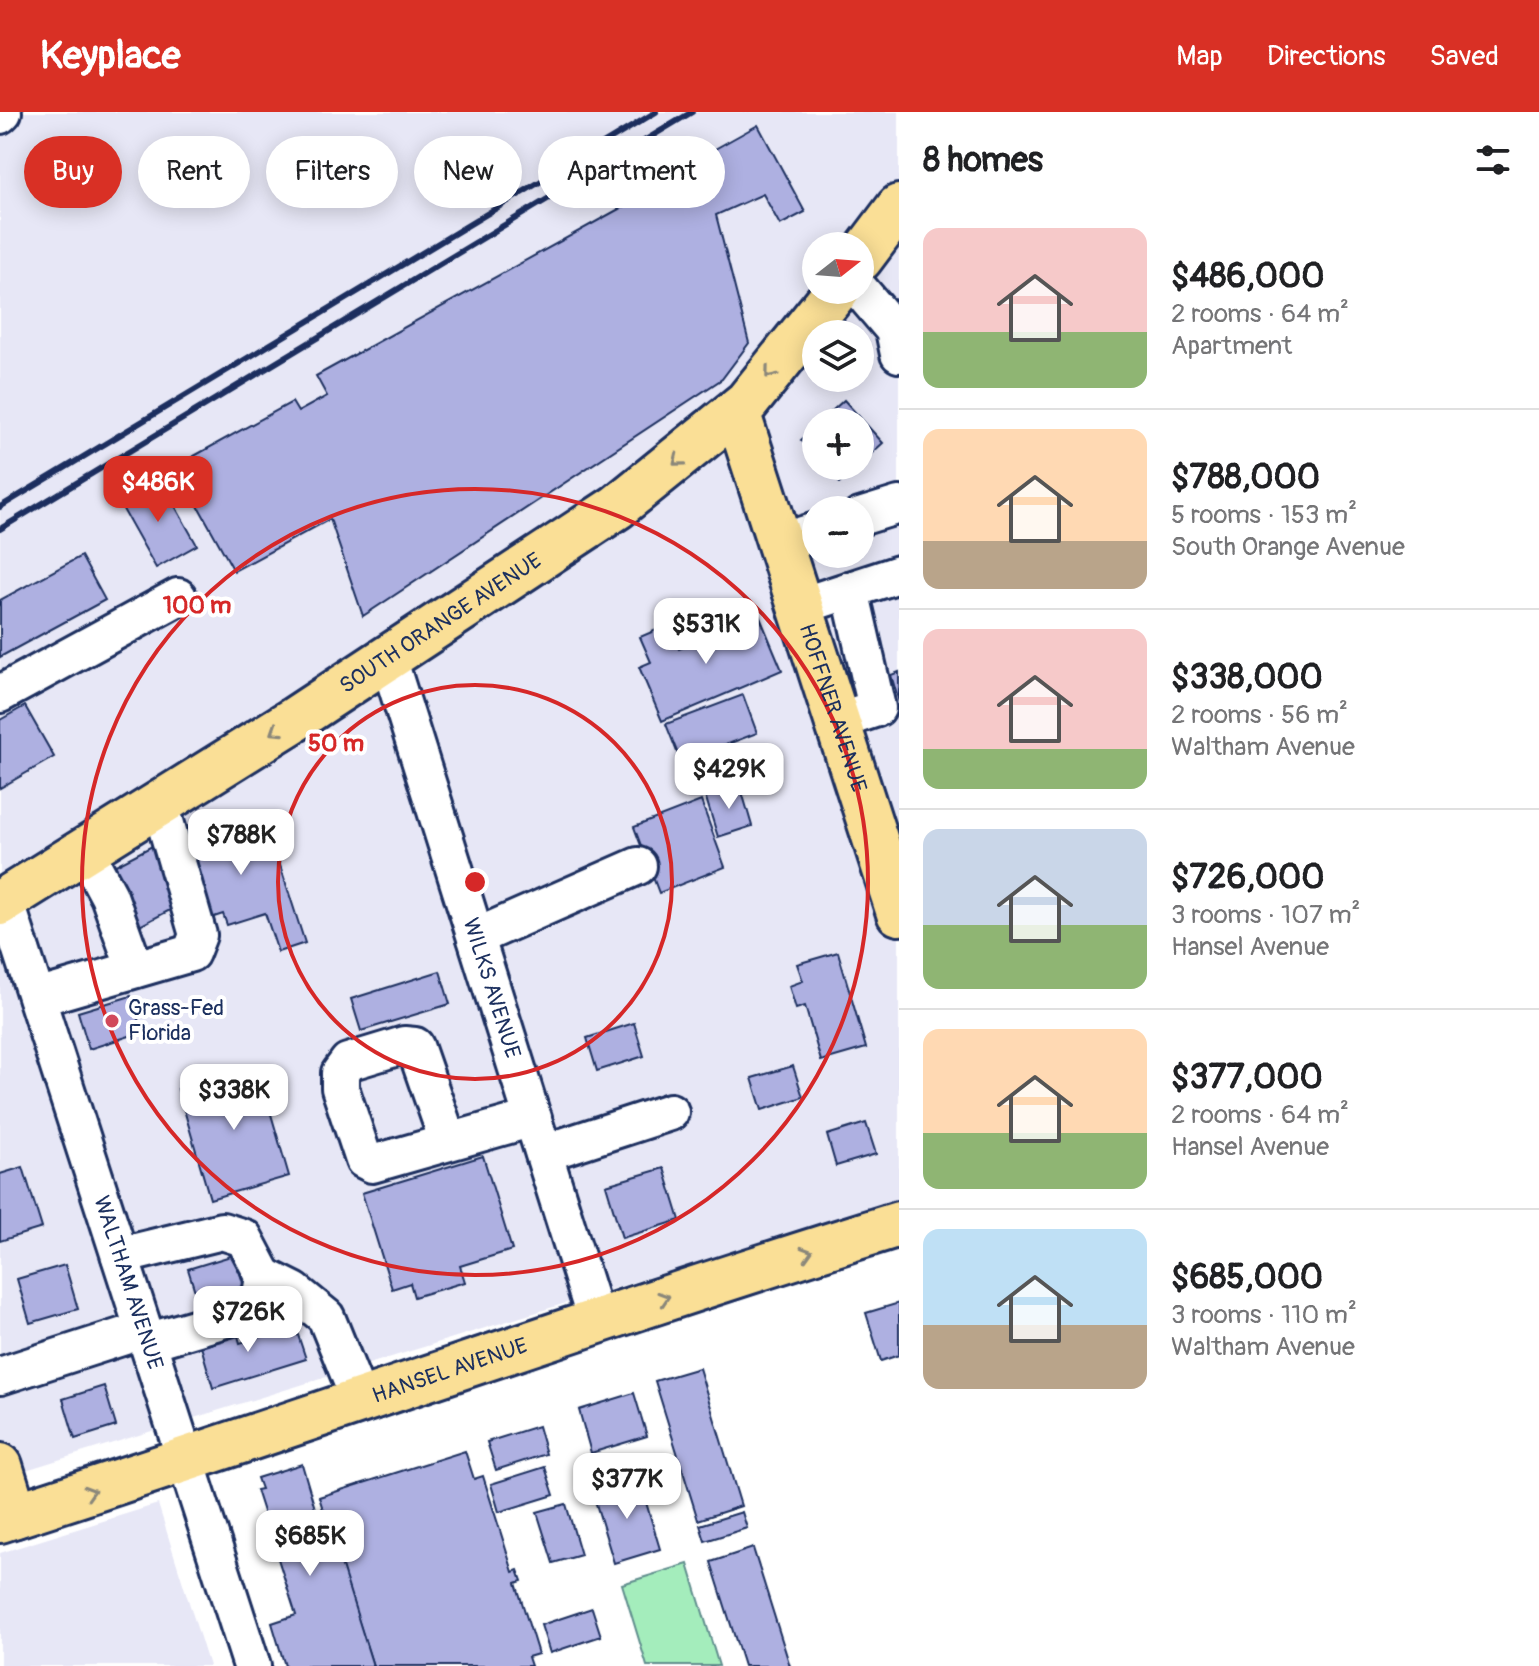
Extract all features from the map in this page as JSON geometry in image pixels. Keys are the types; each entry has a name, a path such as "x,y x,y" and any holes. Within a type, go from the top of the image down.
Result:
{"main road":[{"path":"874,240 899,207"},
{"name":"SOUTH ORANGE AVENUE","path":"3,901 388,658 617,507 737,411 825,304"},
{"name":"HOFFNER AVENUE","path":"737,411 798,537 801,606 899,913"},
{"name":"HANSEL AVENUE","path":"8,1518 184,1462 596,1320 899,1224"},
{"path":"0,1466 8,1518"}],"street":[{"path":"871,304 897,336"},
{"path":"874,513 899,505"},
{"path":"801,606 899,574"},
{"path":"838,721 877,708 850,590"},
{"path":"0,694 178,597"},
{"name":"WILKS AVENUE","path":"388,658 596,1320"},
{"path":"37,998 191,953 198,935 160,804"},
{"path":"85,851 109,896 135,969"},
{"path":"476,937 638,866"},
{"name":"WALTHAM AVENUE","path":"3,901 252,1666"},
{"path":"544,1153 670,1112"},
{"path":"448,1141 533,1118"},
{"path":"120,1256 222,1231 244,1238 264,1276 294,1291 326,1317 360,1401"},
{"path":"0,1376 145,1336 259,1309 264,1276"}],"shaded area":[{"path":"0,112 899,112 899,1200 0,1478"},
{"path":"158,1504 209,1666 0,1666 0,1553"}],"green space":[{"path":"688,1564 719,1666 647,1666 622,1584"}],"building":[{"path":"758,125 805,212 780,225 763,194 716,215 749,343 722,379 363,616 330,519 234,571 176,466 292,402 298,412 327,396 316,376 621,208 725,208 725,143"},
{"path":"844,400 851,408 835,408"},
{"path":"874,433 883,443 874,451"},
{"path":"161,481 197,545 156,568 120,504"},
{"path":"81,556 105,600 0,657 0,600"},
{"path":"759,615 782,670 662,721 639,667 651,662 640,637 668,625 679,649"},
{"path":"899,672 899,702 891,675"},
{"path":"743,695 757,733 681,762 666,724"},
{"path":"25,706 54,757 0,788 0,720"},
{"path":"740,785 752,826 718,837 705,795"},
{"path":"701,801 725,867 659,893 634,827"},
{"path":"263,812 305,943 278,952 265,913 227,925 223,914 202,921 176,840"},
{"path":"158,843 174,908 136,928 106,870"},
{"path":"838,952 866,1048 821,1061 805,1006 796,1009 789,986 803,981 797,964"},
{"path":"440,971 450,1004 361,1031 351,999"},
{"path":"131,996 142,1032 89,1049 78,1012"},
{"path":"634,1023 644,1056 597,1071 587,1038"},
{"path":"257,1066 289,1176 210,1199 178,1089"},
{"path":"793,1066 803,1097 762,1110 752,1078"},
{"path":"866,1123 876,1154 836,1166 827,1135"},
{"path":"483,1156 512,1250 460,1266 465,1282 414,1297 410,1283 392,1289 362,1193"},
{"path":"23,1167 42,1228 0,1241 0,1174"},
{"path":"664,1168 680,1220 622,1238 606,1185"},
{"path":"234,1255 244,1286 198,1301 188,1269"},
{"path":"65,1265 78,1309 30,1323 17,1279"},
{"path":"899,1303 899,1355 881,1361 866,1313"},
{"path":"235,1325 240,1343 295,1326 306,1359 213,1388 198,1336"},
{"path":"699,1368 741,1506 698,1520 655,1381"},
{"path":"104,1386 116,1426 75,1439 63,1399"},
{"path":"634,1393 647,1436 591,1453 579,1410"},
{"path":"538,1426 546,1454 496,1470 487,1442"},
{"path":"465,1451 474,1479 483,1476 513,1572 518,1570 522,1581 516,1583 538,1654 528,1657 531,1666 373,1666 319,1497"},
{"path":"302,1464 316,1512 324,1509 373,1666 285,1666 272,1623 296,1615 256,1490 261,1489 257,1478"},
{"path":"545,1467 554,1495 499,1512 491,1484"},
{"path":"639,1479 660,1549 614,1563 593,1494"},
{"path":"566,1504 581,1555 553,1563 537,1512"},
{"path":"742,1512 747,1528 705,1541 700,1525"},
{"path":"753,1548 790,1666 744,1666 711,1562"},
{"path":"592,1608 601,1636 550,1653 541,1625"}],"railway":[{"path":"0,507 656,112"},
{"path":"0,529 692,112"}],"place":[{"name":"Grass-Fed Florida","path":"112,1021"}]}
